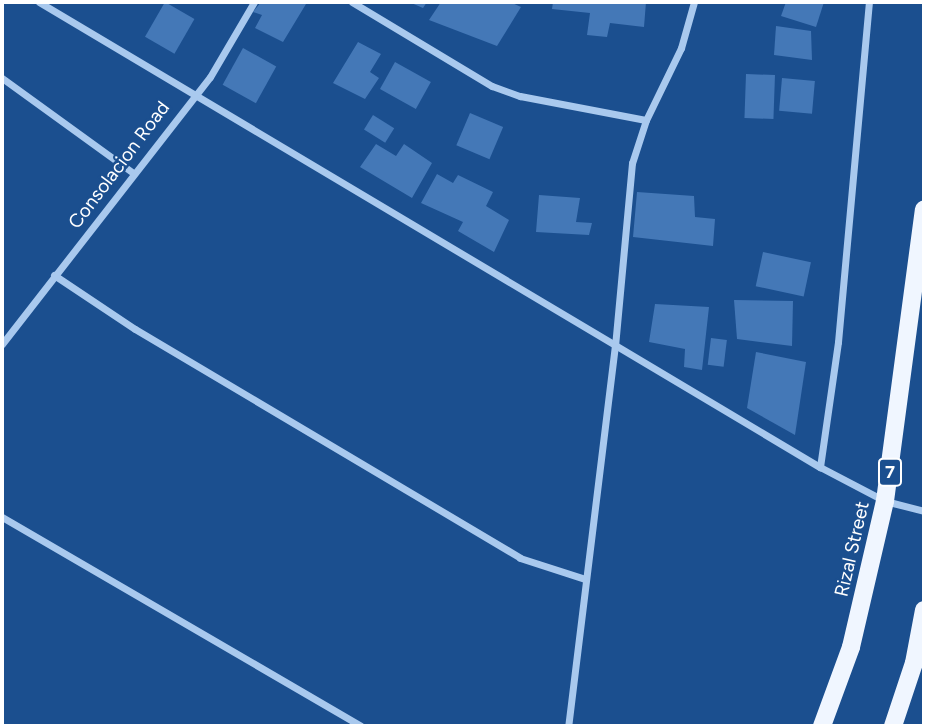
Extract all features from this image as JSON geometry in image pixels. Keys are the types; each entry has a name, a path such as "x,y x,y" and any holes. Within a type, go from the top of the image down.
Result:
{"main road":[{"name":"Rizal Street","path":"822,726 851,647 885,501 924,210"},
{"path":"893,726 914,663 924,610"}],"street":[{"path":"39,2 820,467 885,501 924,512"},
{"name":"Consolacion Road","path":"2,344 194,93 210,77 254,2"},
{"path":"352,2 492,86 520,96 646,120"},
{"path":"568,726 615,345 626,197 646,120 681,48 694,2"},
{"path":"820,467 838,342 869,2"},
{"path":"2,78 132,173"},
{"path":"54,275 135,329 520,558 585,579"},
{"path":"2,517 360,726"}],"building":[{"path":"165,2 194,19 174,54 145,37"},
{"path":"261,2 306,4 283,42 255,28 262,15 253,12"},
{"path":"409,2 427,2 423,8"},
{"path":"441,2 510,2 521,7 497,46 429,20"},
{"path":"553,2 646,2 644,27 610,23 607,37 587,35 590,13 552,9"},
{"path":"786,2 824,2 816,27 781,16"},
{"path":"776,26 811,31 812,60 774,55"},
{"path":"358,42 381,54 370,72 379,78 365,99 333,83"},
{"path":"243,48 276,66 256,103 223,85"},
{"path":"395,62 431,82 416,109 380,89"},
{"path":"746,74 775,75 773,119 744,118"},
{"path":"782,78 815,81 812,114 779,111"},
{"path":"470,113 503,127 489,159 456,145"},
{"path":"373,115 394,128 385,143 364,129"},
{"path":"376,144 396,156 404,144 432,163 412,198 360,167"},
{"path":"437,174 453,183 458,175 493,192 486,206 509,220 494,252 458,231 463,222 421,203"},
{"path":"637,192 694,196 695,217 715,219 713,246 633,237"},
{"path":"539,195 580,198 576,222 592,223 589,235 536,232"},
{"path":"763,252 811,262 804,296 756,286"},
{"path":"734,300 793,301 792,346 737,339"},
{"path":"655,304 709,307 702,370 684,367 685,349 649,342"},
{"path":"711,338 727,340 724,367 708,365"},
{"path":"756,352 806,362 795,435 747,408"}]}
